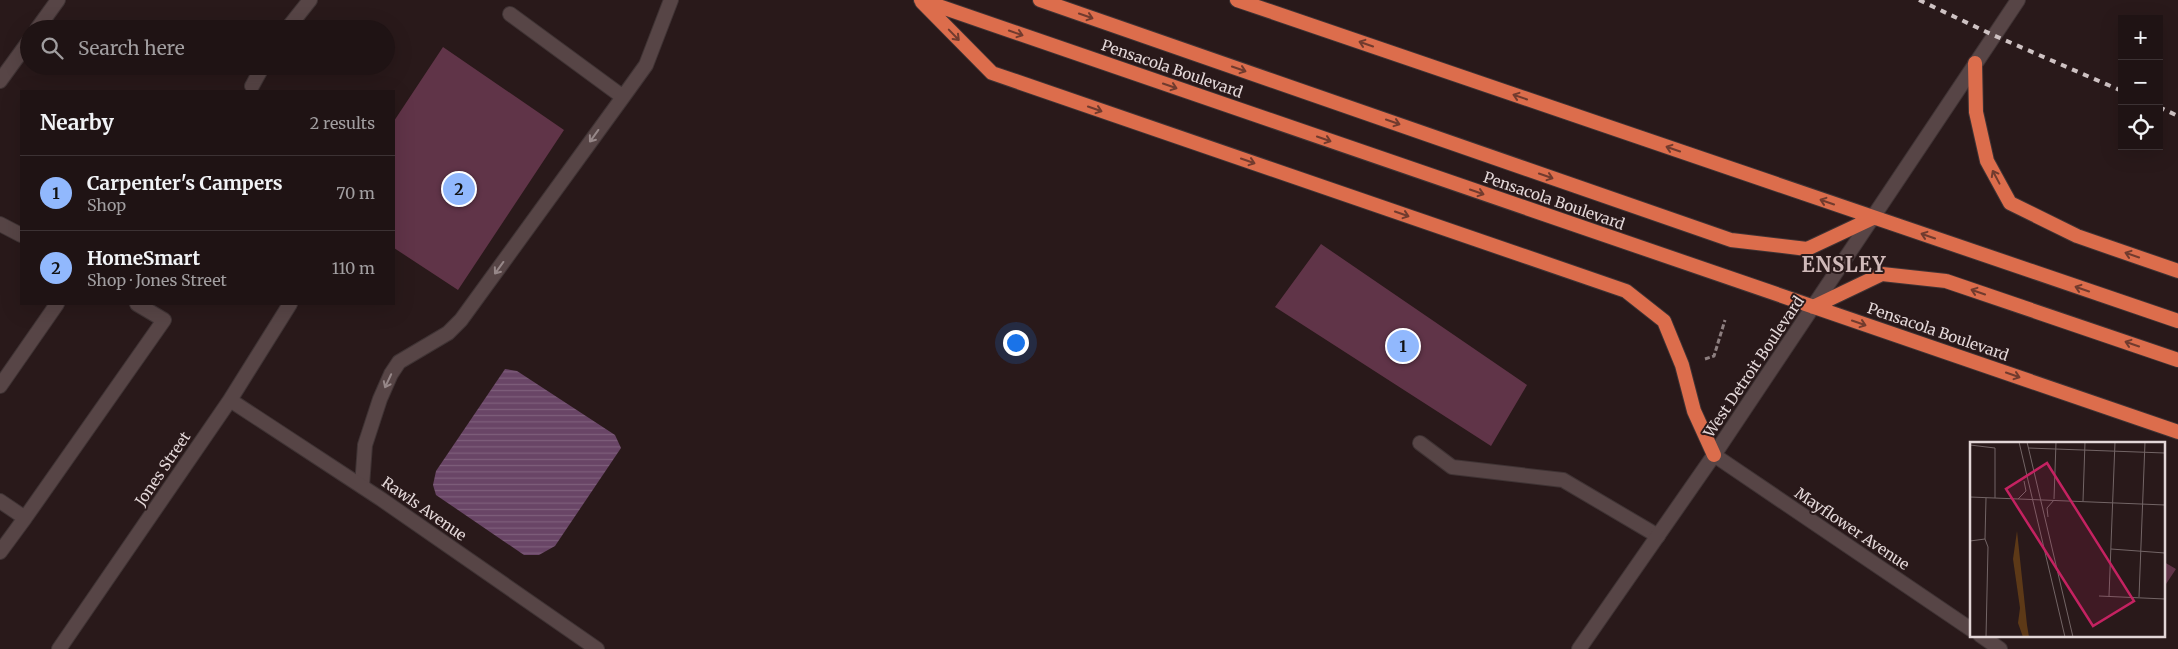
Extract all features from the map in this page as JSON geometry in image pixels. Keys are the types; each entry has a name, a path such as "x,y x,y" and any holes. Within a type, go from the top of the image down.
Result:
{"highway":[{"name":"Pensacola Boulevard","path":"920,0 2178,432"},
{"path":"920,0 992,73 1626,291 1664,321 1682,364 1694,411 1714,455"},
{"path":"1040,0 1731,240 1807,248 1873,218"},
{"path":"1237,0 2178,321"},
{"path":"1974,63 1976,112 1987,161 2010,204 2077,236 2178,271"},
{"path":"1813,307 1882,274 1946,281 2178,360"}],"street":[{"path":"44,20 58,0"},
{"path":"294,20 310,0"},
{"path":"362,486 365,445 380,399 399,362 409,354 423,349 448,333 461,320 646,65 671,0"},
{"name":"West Detroit Boulevard","path":"1579,649 1714,455 1873,218 1974,63 2018,0"},
{"path":"510,14 623,97"},
{"path":"0,81 20,53"},
{"path":"252,86 258,75"},
{"path":"0,224 20,234"},
{"path":"0,386 55,305"},
{"path":"0,552 164,320 139,305"},
{"name":"Jones Street","path":"59,649 230,400 289,305"},
{"name":"Rawls Avenue","path":"230,400 362,486 597,649"},
{"path":"1420,444 1452,467 1563,480 1658,536"},
{"name":"Mayflower Avenue","path":"1714,455 1970,629"},
{"path":"0,501 25,518"},
{"path":"1981,636 2000,649"}],"path":[{"path":"1701,360 1714,356 1725,320"}],"shaded area":[{"path":"505,369 517,371 615,435 621,448 555,546 539,555 524,555 436,495 433,485 436,471"}],"building":[{"path":"443,47 564,130 458,290 395,249 395,119"},
{"path":"1321,244 1527,385 1491,446 1275,307"},
{"path":"2166,563 2176,569 2166,584"}],"railway":[{"path":"1919,0 1993,35 2118,89"},
{"path":"2163,109 2178,116"}],"place":[{"name":"HomeSmart","path":"459,189"},
{"name":"Carpenter's Campers","path":"1403,346"}],"district":[{"name":"ENSLEY","path":"1844,265"}]}
